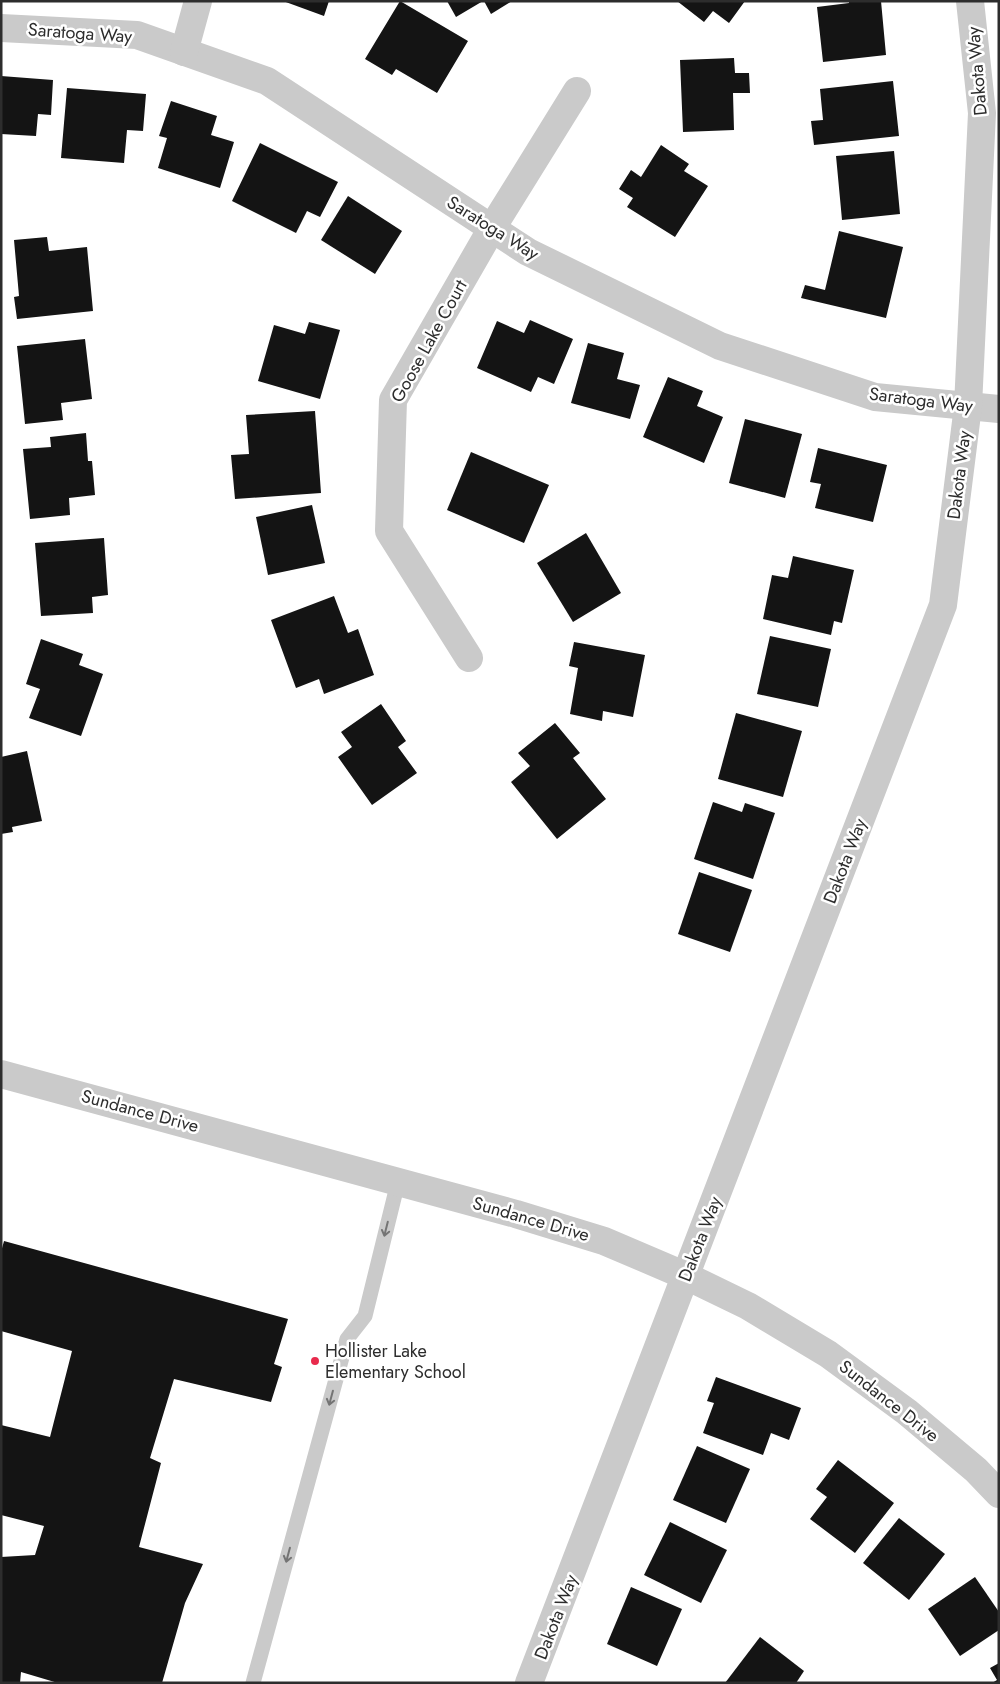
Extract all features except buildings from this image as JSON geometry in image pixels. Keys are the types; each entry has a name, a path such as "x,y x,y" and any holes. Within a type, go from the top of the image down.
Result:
{"street":[{"path":"184,52 198,1"},
{"name":"Dakota Way","path":"537,1680 686,1276 944,605 968,406 982,113 970,1"},
{"name":"Saratoga Way","path":"1,28 137,35 267,81 528,252 720,346 875,397 999,409"},
{"name":"Goose Lake Court","path":"469,658 389,531 393,400 492,228 577,91"},
{"name":"Sundance Drive","path":"1,1074 516,1214 604,1241 686,1276 748,1306 828,1354 907,1412 976,1470 999,1494"}],"lane":[{"path":"252,1683 347,1340 365,1316 398,1182"}],"place":[{"name":"Hollister Lake Elementary School","path":"315,1361"}]}
